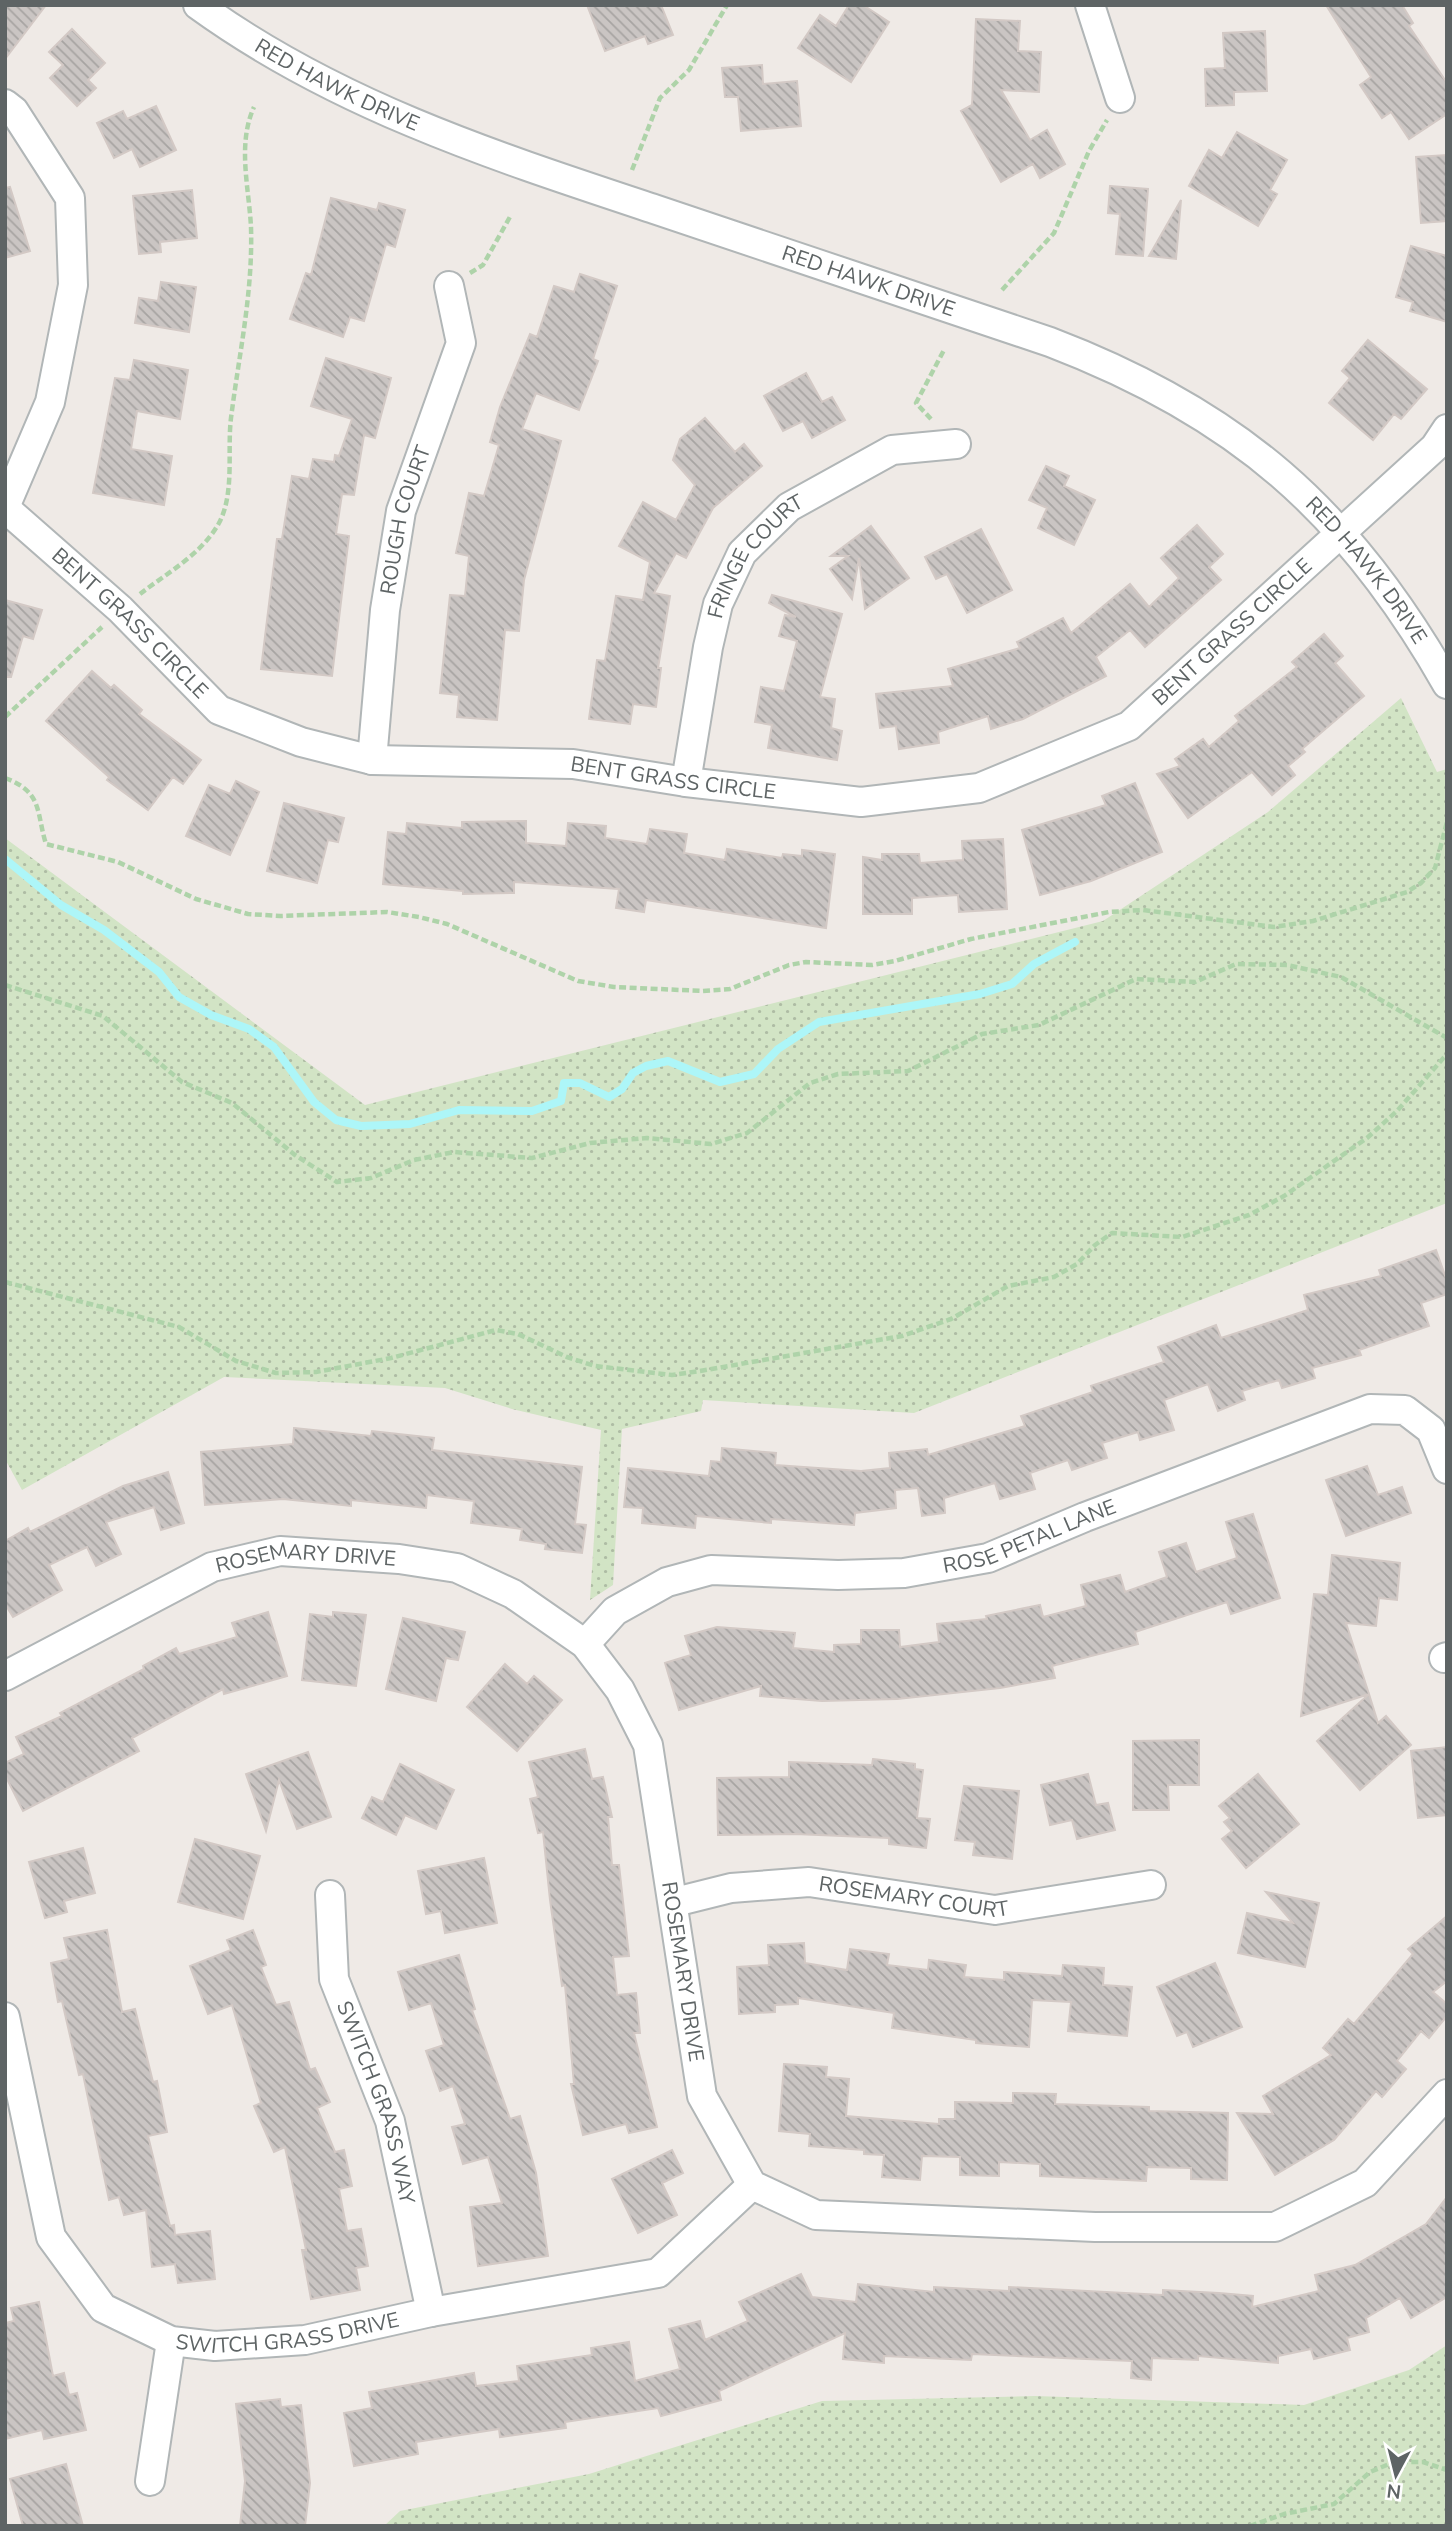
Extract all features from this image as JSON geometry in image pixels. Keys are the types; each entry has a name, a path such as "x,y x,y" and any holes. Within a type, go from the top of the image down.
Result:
{"street":[{"name":"RED HAWK DRIVE","path":"198,5 228,26 343,93 467,147 1050,342 1105,363 1209,418 1257,453 1342,531 1403,612 1447,684"},
{"path":"1090,5 1120,98"},
{"path":"5,104 14,111 70,198 73,285 50,402 5,507"},
{"name":"ROUGH COURT","path":"372,760 385,610 401,511 461,343 449,286"},
{"name":"BENT GRASS CIRCLE","path":"5,507 120,610 219,710 301,742 372,760 573,764 686,782 861,802 979,788 1129,726 1435,447 1447,429"},
{"name":"FRINGE COURT","path":"686,782 718,604 742,553 789,507 892,450 956,444"},
{"name":"ROSE PETAL LANE","path":"584,1644 615,1611 667,1581 711,1570 838,1575 904,1573 988,1558 1085,1517 1370,1409 1405,1410 1431,1430 1447,1469"},
{"name":"ROSEMARY DRIVE","path":"5,1676 212,1567 279,1551 399,1559 457,1568 513,1594 584,1644 620,1690 648,1745 675,1902 702,2096 752,2185"},
{"name":"ROSEMARY COURT","path":"675,1902 731,1888 809,1882 995,1910 1151,1885"},
{"name":"SWITCH GRASS WAY","path":"330,1895 334,1979 390,2121 431,2312"},
{"name":"SWITCH GRASS DRIVE","path":"5,2017 51,2237 103,2308 172,2341 215,2346 305,2340 431,2312 658,2273 752,2185"},
{"path":"752,2185 816,2215 1095,2227 1275,2227 1364,2183 1447,2094"},
{"path":"150,2481 172,2341"}],"path":[{"path":"632,170 660,98 689,70 727,5"},
{"path":"1002,290 1054,233 1089,151 1120,98"},
{"path":"5,717 120,610 202,547 220,521 227,502 231,419 246,334 251,229 246,141 248,122 254,107"},
{"path":"449,286 483,265 511,215"},
{"path":"944,350 916,403 956,444"},
{"path":"5,778 30,793 39,807 46,844 137,869 196,900 248,914 280,916 349,911 387,912 419,917 447,924 578,981 614,987 703,991 730,989 789,965 806,962 872,965 971,939 1109,912 1143,910 1274,928 1313,920 1407,892 1421,883 1435,868 1447,822"},
{"path":"5,985 103,1016 182,1082 232,1103 295,1155 337,1182 371,1178 414,1160 454,1152 532,1158 590,1143 647,1138 711,1144 747,1133 810,1083 838,1074 908,1071 982,1034 1039,1025 1136,979 1195,982 1236,964 1287,965 1340,976 1447,1038"},
{"path":"5,1282 19,1288 179,1327 236,1361 276,1373 316,1372 391,1358 496,1330 518,1334 567,1357 595,1366 672,1375 700,1371 902,1336 951,1319 1008,1286 1054,1277 1077,1264 1095,1244 1112,1233 1182,1237 1249,1214 1284,1196 1367,1138 1397,1111 1447,1054"},
{"path":"1250,2526 1284,2514 1334,2504 1370,2472 1394,2462 1423,2462 1447,2470"}],"green space":[{"path":"1401,698 1437,772 1447,769 1447,1203 914,1413 703,1400 701,1411 622,1429 613,1585 590,1600 601,1430 512,1409 445,1388 224,1377 22,1490 5,1459 5,838 365,1105 1103,921 1268,812"},
{"path":"1447,2345 1447,2526 384,2526 400,2511 589,2474 822,2401 1035,2396 1304,2405 1409,2370"}],"building":[{"path":"5,5 46,5 5,59"},
{"path":"587,5 661,5 673,35 648,44 645,36 605,51"},
{"path":"849,5 863,5 889,22 851,82 798,48 820,15 836,26"},
{"path":"1326,5 1402,5 1413,23 1409,26 1447,83 1447,114 1409,139 1391,112 1382,118 1360,85 1371,77"},
{"path":"976,19 1020,21 1018,51 1041,52 1039,92 1001,90 1030,140 1047,130 1065,164 1040,178 1033,164 1001,182 961,111 972,105"},
{"path":"72,29 105,63 88,80 96,88 77,106 50,78 63,65 49,52"},
{"path":"1265,31 1267,91 1234,92 1234,105 1206,106 1205,69 1225,68 1223,33"},
{"path":"762,65 763,84 797,81 801,126 741,131 738,97 725,97 722,68"},
{"path":"156,106 176,150 140,167 132,149 114,158 97,123 123,111 127,119"},
{"path":"1237,132 1287,160 1270,190 1277,194 1258,226 1189,186 1209,150 1222,158"},
{"path":"1447,155 1447,221 1421,223 1416,157"},
{"path":"1110,186 1148,189 1143,256 1116,254 1120,214 1108,213"},
{"path":"10,187 30,251 5,258 5,188"},
{"path":"192,190 197,238 160,242 161,252 139,254 133,196"},
{"path":"331,198 377,210 379,203 405,210 395,247 386,244 364,321 350,317 343,337 290,319 306,273 311,275"},
{"path":"1181,200 1176,259 1149,256"},
{"path":"1411,246 1447,256 1447,322 1410,311 1413,302 1396,297"},
{"path":"580,274 617,286 593,359 598,361 579,410 536,393 522,429 561,441 524,580 519,631 505,630 497,720 457,717 459,695 440,693 450,595 465,596 469,556 456,553 469,493 484,496 499,445 490,442 500,407 530,334 537,337 554,286 574,292"},
{"path":"161,282 196,287 189,332 135,323 139,298 158,301"},
{"path":"1368,340 1427,389 1401,419 1394,414 1373,440 1329,403 1350,378 1342,371"},
{"path":"326,358 391,378 375,438 364,435 354,495 342,494 336,534 349,536 332,676 261,669 277,539 282,539 292,476 309,479 313,459 334,462 335,455 339,456 352,419 311,406"},
{"path":"134,360 188,370 180,419 137,411 131,449 172,456 164,505 93,493 115,378 130,380"},
{"path":"806,373 822,402 832,397 845,420 812,438 803,421 783,431 764,396"},
{"path":"705,418 735,452 744,444 762,466 713,508 686,558 676,553 654,593 670,596 658,668 661,668 656,707 633,704 630,724 589,719 597,660 605,661 616,596 643,600 650,562 619,546 643,502 676,520 695,485 673,460 680,439"},
{"path":"1046,466 1069,476 1064,486 1095,500 1074,545 1038,528 1047,508 1029,500"},
{"path":"1197,525 1223,554 1209,567 1221,580 1145,647 1130,630 1096,657 1106,676 1023,719 991,729 988,716 938,732 939,743 899,749 896,726 880,728 876,694 953,686 948,669 1020,648 1017,642 1063,618 1071,633 1130,584 1149,607 1179,578 1161,558"},
{"path":"871,526 909,578 865,609 859,558 852,599 830,569 848,556 831,556"},
{"path":"981,529 1012,590 967,613 947,574 936,579 925,557"},
{"path":"772,595 842,614 820,697 835,699 831,728 842,731 837,760 768,748 772,725 755,722 761,687 784,691 797,641 779,636 785,615 796,617 769,603"},
{"path":"5,600 42,610 33,639 23,636 11,677 5,677"},
{"path":"1324,634 1343,656 1335,663 1364,696 1302,749 1305,752 1288,766 1295,775 1272,795 1252,772 1188,818 1157,774 1180,766 1175,759 1203,739 1209,747 1239,721 1235,716 1297,667 1292,662"},
{"path":"92,671 111,688 114,685 142,710 139,714 201,760 183,784 173,777 148,810 107,780 109,777 46,721"},
{"path":"236,781 259,792 230,855 186,836 209,785 230,794"},
{"path":"1135,783 1162,852 1091,881 1040,895 1022,830 1106,805 1102,796"},
{"path":"284,803 344,818 338,842 328,840 317,883 267,871"},
{"path":"526,821 526,843 566,846 568,823 606,826 605,838 647,844 650,829 687,834 684,853 725,860 727,849 782,858 783,854 802,856 802,850 835,854 826,928 646,900 644,912 616,908 619,889 514,882 514,893 463,894 463,891 383,884 388,832 406,834 407,823 462,828 462,822"},
{"path":"1003,839 1007,909 959,912 958,895 912,898 912,914 863,914 863,857 882,860 882,854 919,854 920,863 963,860 962,841"},
{"path":"1436,1250 1447,1281 1447,1294 1421,1303 1429,1326 1359,1350 1361,1355 1312,1368 1315,1378 1282,1388 1279,1380 1242,1391 1245,1400 1218,1411 1208,1384 1164,1400 1174,1430 1140,1440 1138,1432 1102,1443 1107,1458 1072,1470 1068,1460 1030,1473 1035,1489 1000,1499 995,1483 944,1498 945,1513 922,1516 918,1488 895,1490 896,1508 855,1513 854,1525 771,1519 771,1523 696,1516 695,1528 642,1523 643,1508 624,1507 628,1468 709,1476 711,1461 721,1462 722,1448 776,1453 775,1465 861,1471 890,1468 889,1453 927,1449 928,1455 1025,1426 1021,1416 1093,1392 1091,1386 1164,1362 1158,1347 1216,1325 1221,1338 1308,1310 1304,1295 1381,1276 1379,1270"},
{"path":"294,1428 371,1436 372,1431 434,1438 432,1450 582,1467 575,1524 586,1525 582,1553 545,1549 546,1544 520,1540 522,1529 471,1523 474,1501 427,1495 426,1508 351,1500 351,1506 283,1499 205,1505 201,1452 293,1444"},
{"path":"1367,1466 1378,1495 1402,1487 1411,1513 1346,1536 1326,1480"},
{"path":"168,1472 184,1523 161,1530 154,1507 106,1522 121,1554 96,1566 87,1547 49,1565 62,1590 13,1617 5,1604 5,1541 28,1528 30,1532 123,1486"},
{"path":"1253,1514 1280,1598 1231,1614 1227,1602 1135,1632 1138,1644 1052,1666 1055,1678 1000,1688 897,1699 822,1701 760,1696 761,1686 679,1710 665,1663 691,1655 685,1636 717,1627 795,1633 793,1648 834,1652 834,1645 861,1644 861,1630 899,1630 900,1647 939,1642 937,1624 987,1619 986,1616 1040,1605 1043,1617 1086,1606 1081,1585 1120,1575 1125,1592 1167,1577 1159,1552 1186,1543 1196,1572 1237,1558 1226,1522"},
{"path":"1332,1555 1400,1563 1397,1600 1379,1598 1376,1626 1346,1623 1369,1694 1301,1716 1314,1594 1328,1595"},
{"path":"268,1612 287,1676 224,1694 223,1689 132,1738 139,1751 23,1811 5,1775 5,1763 24,1754 16,1737 62,1716 60,1713 144,1669 143,1666 176,1648 179,1654 237,1637 232,1623"},
{"path":"333,1612 366,1615 356,1686 302,1680 310,1614 333,1617"},
{"path":"403,1618 465,1632 458,1660 446,1658 436,1701 386,1689"},
{"path":"505,1664 527,1684 534,1676 562,1700 517,1751 467,1707"},
{"path":"1369,1694 1378,1723 1386,1716 1411,1745 1360,1790 1317,1741"},
{"path":"1199,1740 1199,1785 1168,1785 1169,1810 1133,1810 1133,1741"},
{"path":"1447,1747 1447,1815 1418,1818 1411,1751"},
{"path":"585,1749 592,1779 603,1777 612,1817 608,1817 612,1865 619,1865 629,1956 613,1957 617,1995 636,1993 640,2033 634,2033 657,2127 629,2133 626,2124 583,2135 571,2084 574,2084 565,1985 562,1986 543,1832 538,1833 530,1799 538,1797 529,1762"},
{"path":"308,1752 331,1817 297,1829 279,1780 266,1831 246,1774"},
{"path":"873,1759 915,1764 915,1769 923,1770 917,1818 930,1819 926,1848 889,1844 889,1838 795,1834 718,1835 717,1778 789,1777 789,1762 872,1765"},
{"path":"400,1764 454,1790 436,1829 405,1815 396,1835 362,1818 372,1797 383,1802"},
{"path":"1088,1774 1096,1805 1108,1803 1115,1830 1077,1839 1072,1820 1050,1825 1041,1785"},
{"path":"1258,1774 1299,1824 1246,1868 1222,1839 1232,1831 1224,1822 1230,1818 1219,1806"},
{"path":"964,1786 1019,1791 1012,1859 973,1855 975,1842 955,1840"},
{"path":"195,1839 260,1856 243,1919 178,1902"},
{"path":"83,1848 95,1893 64,1901 67,1912 45,1918 29,1862"},
{"path":"484,1858 497,1923 445,1933 441,1911 426,1914 418,1871"},
{"path":"1266,1892 1319,1903 1305,1967 1238,1953 1247,1913 1293,1923"},
{"path":"1447,1916 1447,1981 1433,1992 1447,2004 1447,2016 1429,2038 1421,2031 1397,2061 1406,2069 1382,2097 1376,2091 1334,2140 1275,2175 1237,2113 1273,2114 1263,2096 1331,2055 1323,2048 1348,2019 1354,2024 1413,1954 1408,1949"},
{"path":"107,1930 122,2012 135,2009 153,2082 157,2081 167,2132 148,2136 170,2226 174,2225 175,2235 210,2231 215,2279 178,2283 175,2264 152,2267 146,2210 124,2215 119,2197 109,2200 83,2074 79,2075 62,2001 58,2002 51,1963 69,1959 64,1938"},
{"path":"253,1930 266,1965 261,1967 276,2005 289,2002 310,2070 315,2068 330,2102 317,2108 335,2152 344,2150 352,2186 339,2189 347,2231 361,2229 368,2266 356,2268 360,2290 311,2299 302,2250 306,2250 285,2147 274,2152 254,2106 261,2103 232,2005 208,2014 190,1966 231,1950 227,1940"},
{"path":"804,1943 805,1963 847,1970 850,1949 889,1954 887,1965 928,1970 929,1960 966,1965 964,1977 1004,1980 1004,1972 1062,1976 1063,1965 1104,1968 1103,1985 1132,1987 1127,2036 1068,2031 1071,2002 1032,2000 1029,2047 976,2043 976,2040 892,2028 894,2013 798,1998 798,2004 775,2005 775,2012 739,2014 737,1967 769,1965 768,1945"},
{"path":"459,1955 475,2009 472,2010 510,2119 520,2116 536,2173 548,2256 478,2266 470,2207 502,2203 488,2157 463,2164 452,2127 465,2124 453,2086 440,2091 426,2051 444,2045 431,2003 409,2010 398,1972"},
{"path":"1215,1963 1242,2027 1193,2047 1187,2032 1177,2036 1157,1987"},
{"path":"784,2064 827,2067 826,2077 849,2079 846,2116 939,2124 939,2119 955,2119 955,2102 1013,2103 1013,2093 1056,2094 1055,2104 1149,2107 1149,2111 1228,2113 1227,2180 1191,2179 1191,2168 1147,2167 1146,2181 1040,2176 1040,2164 999,2162 999,2176 960,2175 960,2157 922,2156 920,2180 882,2177 884,2155 864,2154 864,2150 809,2146 810,2134 779,2131"},
{"path":"672,2150 683,2173 662,2183 677,2215 638,2233 612,2179"},
{"path":"1447,2197 1447,2297 1411,2318 1400,2298 1366,2318 1369,2332 1347,2338 1350,2350 1314,2359 1311,2349 1278,2356 1278,2363 1198,2356 1198,2360 1152,2358 1151,2380 1131,2378 1132,2361 972,2354 971,2360 884,2356 884,2363 843,2359 845,2333 719,2391 721,2400 661,2416 658,2408 565,2422 566,2428 500,2437 499,2429 416,2442 418,2454 354,2466 344,2413 372,2408 369,2392 474,2373 476,2386 519,2381 517,2366 592,2355 591,2348 629,2342 635,2381 680,2369 669,2329 700,2321 705,2340 748,2321 739,2302 801,2274 812,2297 856,2302 858,2284 934,2292 934,2287 1009,2291 1009,2287 1163,2295 1163,2290 1219,2293 1253,2296 1252,2307 1319,2291 1315,2275 1355,2265 1426,2224"},
{"path":"39,2302 53,2376 64,2373 69,2395 77,2393 86,2430 44,2439 42,2430 5,2439 5,2323 14,2321 11,2308"},
{"path":"280,2399 281,2407 301,2405 310,2483 305,2526 240,2526 245,2481 236,2404"},
{"path":"66,2464 83,2526 23,2526 10,2479"}],"waterway":[{"path":"5,859 61,905 104,930 159,972 179,997 211,1015 249,1029 274,1047 314,1102 336,1120 361,1126 410,1124 459,1110 532,1111 561,1101 564,1083 580,1083 609,1097 622,1089 633,1073 646,1066 668,1061 720,1082 754,1074 778,1049 819,1022 980,994 1012,984 1034,964 1075,942"}]}
